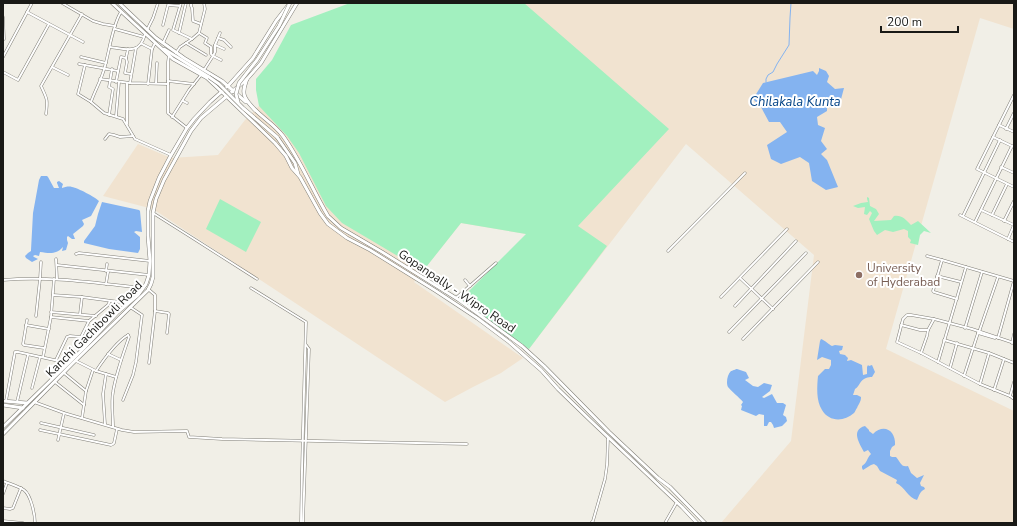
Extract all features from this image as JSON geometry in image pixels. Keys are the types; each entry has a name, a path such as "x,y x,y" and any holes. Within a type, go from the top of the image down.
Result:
{"main road":[{"path":"112,3 145,36 155,43"},
{"name":"Gopanpally - Wipro Road","path":"119,3 162,43 222,81 281,134 294,153 328,216 341,228 456,298 522,346 544,366 609,432 658,478 670,487 705,523"},
{"name":"Kanchi Gachibowli Road","path":"3,434 26,411 34,400 68,363 148,289 153,277 153,213 156,199 164,180 191,131 201,118 247,79 261,63 297,3"},
{"path":"238,102 236,91 240,80 257,60 279,26 290,4"},
{"name":"Kanchi Gachibowli Road","path":"3,427 27,403 34,400 55,382 76,361 129,306 148,281 150,275 150,261 148,211 150,201 171,155 194,119 228,86 253,58 276,21 290,4"},
{"name":"Gopanpally - Wipro Road","path":"155,43 219,84 277,137 295,163 300,177 311,198 325,220 340,233 441,294 509,342 540,370 558,390 677,502 697,523"},
{"name":"Gopanpally - Wipro Road","path":"155,43 173,59 206,78 227,96 281,149 292,168 300,177"},
{"path":"247,79 243,93 249,104"},
{"path":"363,247 366,242"},
{"path":"513,346 516,342"},
{"path":"4,401 27,403"},
{"path":"3,405 22,408 26,411"},
{"path":"8,406 14,411 13,417"},
{"path":"682,507 685,502"}],"street":[{"path":"3,57 32,3"},
{"path":"62,3 98,22 145,36 142,44 136,48 128,49 110,47"},
{"path":"147,30 158,3"},
{"path":"180,33 186,3"},
{"path":"191,3 193,22 202,24"},
{"path":"176,53 180,47 199,33 205,10 204,3"},
{"path":"163,25 168,5 181,4 173,29 192,39"},
{"path":"27,12 83,42"},
{"path":"91,102 105,68 115,27 121,12"},
{"path":"46,114 48,100 41,86 71,36 82,14"},
{"path":"3,18 3,39"},
{"path":"3,72 18,80 49,24"},
{"path":"162,43 169,30"},
{"path":"199,33 207,38 205,43 211,47 211,53 221,60"},
{"path":"204,70 214,56 215,45 220,33"},
{"path":"218,38 224,40 231,47"},
{"path":"148,84 152,49 155,43"},
{"path":"186,43 206,55"},
{"path":"142,44 152,49"},
{"path":"215,45 224,49"},
{"path":"127,124 128,83 136,48"},
{"path":"128,49 125,72 131,74"},
{"path":"169,55 168,113 187,128"},
{"path":"81,57 106,62"},
{"path":"116,116 120,58 126,58"},
{"path":"156,83 157,63"},
{"path":"79,64 118,71"},
{"path":"85,65 78,94 103,112 123,119 133,136 139,141 171,155"},
{"path":"52,67 68,75"},
{"path":"110,114 113,89 109,87 112,70"},
{"path":"172,117 189,90 201,75"},
{"path":"100,79 128,83 194,84"},
{"path":"1014,95 977,169 1014,187"},
{"path":"183,101 187,103"},
{"path":"1006,129 1014,113"},
{"path":"999,125 1014,132"},
{"path":"105,139 109,134 120,137 133,136"},
{"path":"975,222 1001,167 1013,147 993,137"},
{"path":"1000,140 985,173 962,215 1014,242"},
{"path":"1001,167 1014,172"},
{"path":"668,251 745,173"},
{"path":"992,215 1007,184"},
{"path":"1004,220 1014,201"},
{"path":"981,210 1014,225 1007,239"},
{"path":"153,213 257,279"},
{"path":"721,297 787,229"},
{"path":"734,306 796,241"},
{"path":"729,332 806,252"},
{"path":"76,254 80,253 150,261"},
{"path":"927,256 1014,281 998,338"},
{"path":"32,388 49,329 57,265 56,258"},
{"path":"942,260 933,291 957,299"},
{"path":"36,316 41,262"},
{"path":"743,339 818,262"},
{"path":"456,298 496,263"},
{"path":"106,284 107,264"},
{"path":"57,265 150,275"},
{"path":"938,362 966,267"},
{"path":"965,328 982,272"},
{"path":"938,276 962,282"},
{"path":"964,376 998,276"},
{"path":"740,277 772,309"},
{"path":"3,280 55,279 143,288"},
{"path":"465,280 470,286"},
{"path":"252,288 306,322 302,523"},
{"path":"148,289 155,295 155,311 149,363"},
{"path":"53,295 110,301 129,306 142,315 136,362 133,375 123,400"},
{"path":"80,314 82,297"},
{"path":"56,360 67,337 81,337 89,321 108,305 110,301"},
{"path":"155,311 170,314 167,333"},
{"path":"51,312 96,316"},
{"path":"1013,343 972,329 934,319 911,315 904,317 897,342 980,384 1014,399"},
{"path":"51,317 89,321"},
{"path":"921,353 928,336 928,330 934,319"},
{"path":"27,320 22,343 23,345 44,348"},
{"path":"26,325 49,329"},
{"path":"901,325 920,330 928,330"},
{"path":"979,332 1013,343"},
{"path":"1013,343 1014,334"},
{"path":"82,418 86,391 94,370 128,335 129,337 113,391 113,427"},
{"path":"944,340 989,353 1014,363"},
{"path":"950,368 957,343"},
{"path":"4,401 14,353 16,352 68,363"},
{"path":"980,384 989,353"},
{"path":"108,354 121,360"},
{"path":"17,402 28,355"},
{"path":"994,390 1004,360"},
{"path":"76,361 94,370 116,377"},
{"path":"64,372 86,391"},
{"path":"105,424 103,394 106,374"},
{"path":"55,382 84,405"},
{"path":"1010,396 1014,382"},
{"path":"34,400 41,405 64,413 134,432 187,431 189,437 467,444"},
{"path":"58,440 64,413"},
{"path":"41,424 94,435"},
{"path":"40,430 111,445 114,443 117,428"},
{"path":"592,523 605,479 608,438"},
{"path":"3,481 25,490 28,495 35,523"},
{"path":"3,494 7,483"},
{"path":"3,508 13,508 21,488"},
{"path":"665,523 677,502"},
{"path":"3,521 22,523"}],"shaded area":[{"path":"361,3 1014,3 1014,29 980,18 886,349 1014,411 1014,523 721,523 791,441 814,255 686,144 529,349 526,234 461,223 414,282 523,358 501,373 445,402 153,209 103,196 138,144 171,158 218,155 245,120"}],"green space":[{"path":"350,3 524,3 669,129 578,226 607,246 529,349 460,300 526,234 461,223 423,271 342,223 326,206 299,153 287,136 259,106 256,90 256,79 272,60 291,25"},
{"path":"867,197 869,198 870,206 876,209 879,214 874,221 891,220 894,216 899,216 911,225 918,221 931,233 924,231 920,235 918,245 910,243 911,240 908,237 908,231 904,229 893,232 885,230 877,235 869,219 872,213 870,211 867,215 864,214 865,207 858,208 853,206 868,202"},
{"path":"220,199 261,222 246,252 206,229"}],"water":[{"name":"Chilakala Kunta","path":"819,68 826,71 829,76 827,82 835,89 844,88 840,103 821,97 820,103 827,107 827,111 817,117 818,125 825,128 821,141 827,149 821,154 827,160 838,187 826,190 812,181 809,163 800,157 781,164 771,159 767,145 787,132 780,122 769,122 761,107 753,99 763,83 813,71 817,75"},
{"path":"41,176 47,176 54,188 59,188 57,182 59,181 63,184 62,188 75,188 99,201 91,216 82,220 84,224 83,226 73,234 75,239 68,236 67,237 68,243 66,250 62,251 63,247 55,252 40,252 39,256 33,256 38,259 32,262 25,256 31,251 33,213"},
{"path":"102,202 140,211 142,232 134,232 140,237 140,249 138,253 109,249 84,243 95,226"},
{"path":"821,339 832,346 843,346 842,350 839,351 840,354 845,355 848,358 847,361 851,360 862,365 863,375 867,374 868,365 872,365 875,372 872,377 862,380 855,389 853,395 861,397 861,400 854,413 846,418 833,419 825,414 820,406 817,389 818,376 825,369 829,369 831,365 831,360 822,357 817,360"},
{"path":"737,369 746,372 749,378 745,380 753,386 758,387 764,383 772,385 770,391 762,397 764,398 772,394 777,403 783,403 786,405 783,415 786,417 787,421 782,426 774,428 771,422 769,422 767,426 764,426 764,415 759,414 756,416 741,410 741,405 743,402 728,387 727,383 731,371"},
{"path":"865,426 873,434 881,429 891,432 894,436 895,445 890,451 890,456 896,457 901,464 908,466 911,473 917,478 924,475 920,483 925,489 921,492 917,500 911,497 896,483 897,480 880,471 874,464 863,470 862,466 871,454 868,450 864,452 857,438 857,434 860,428"}],"waterway":[{"path":"766,82 768,75 773,72 789,45 791,3"}],"place":[{"name":"University of Hyderabad","path":"859,275"}]}
